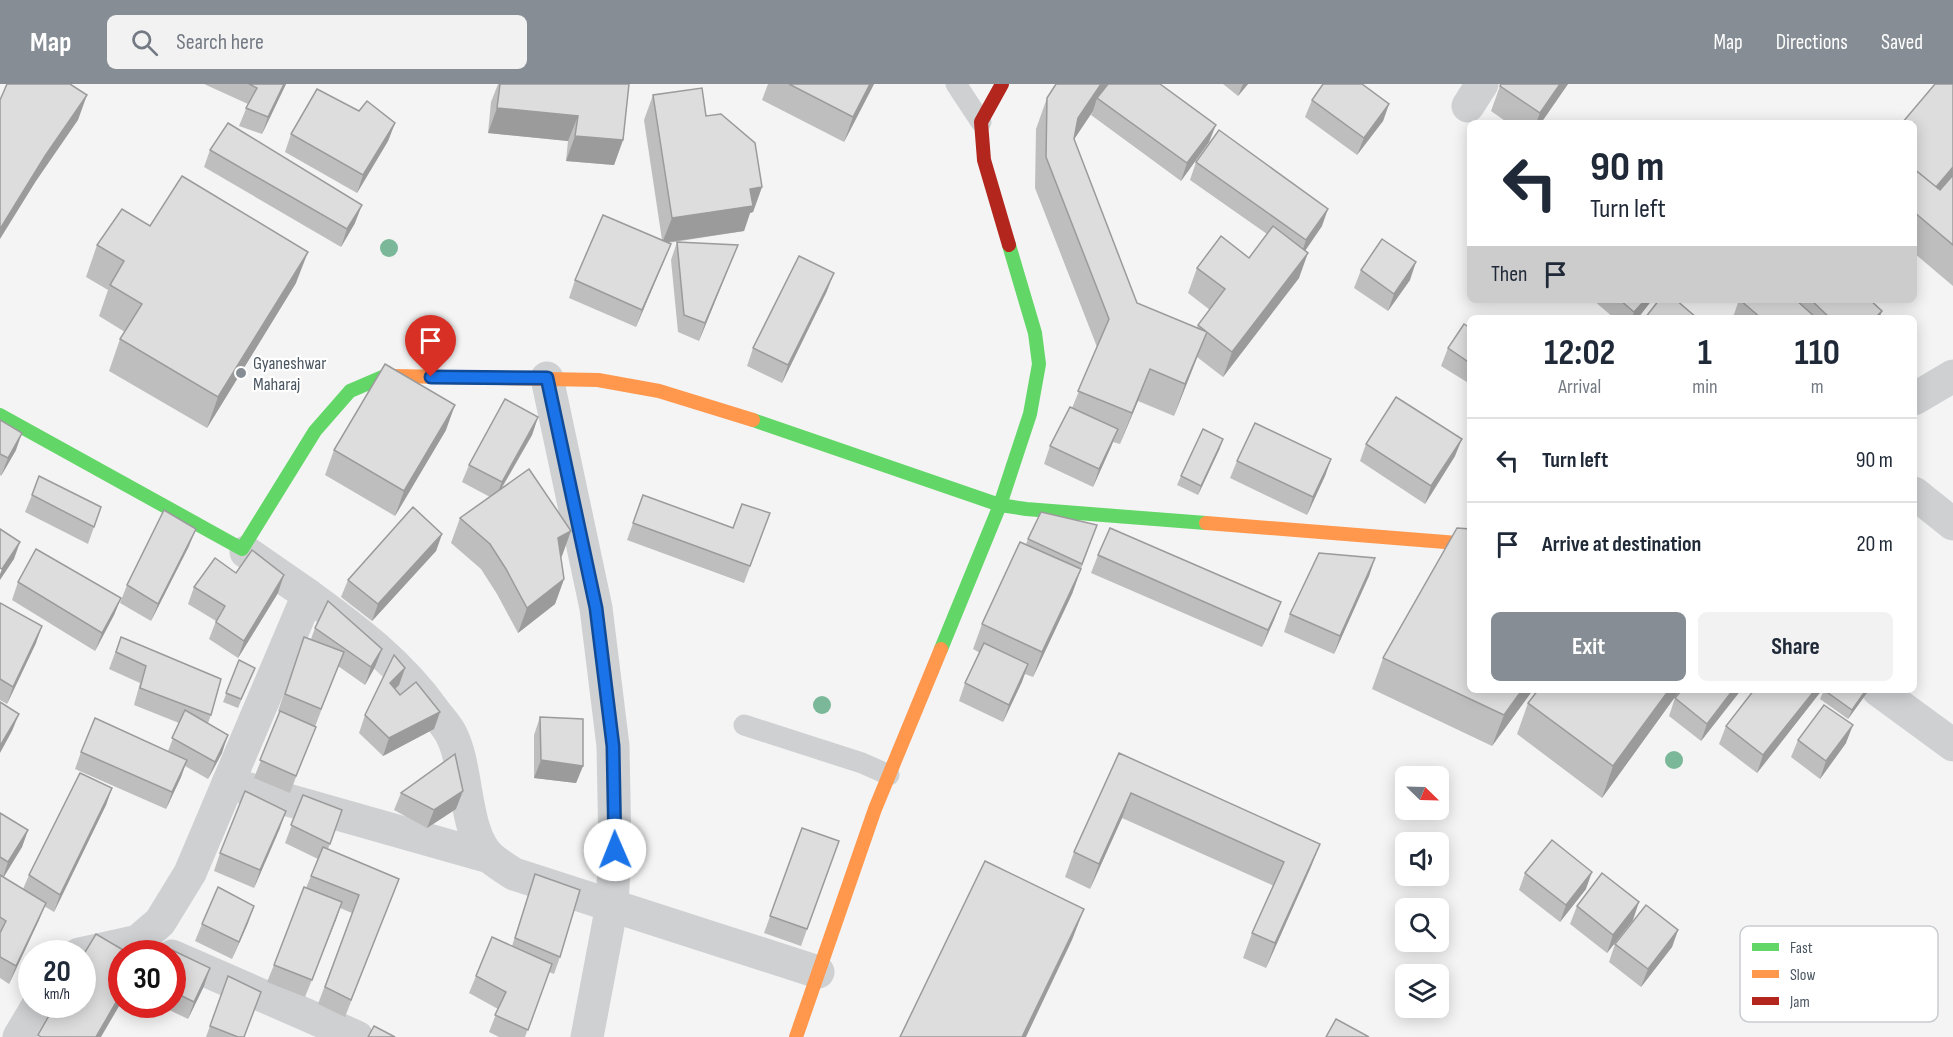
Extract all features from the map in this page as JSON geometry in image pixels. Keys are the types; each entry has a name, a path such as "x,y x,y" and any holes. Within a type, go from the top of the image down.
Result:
{"street":[{"path":"796,1037 875,809 1000,506 1030,414 1039,364 1035,333 984,160 981,122 1002,84"},
{"path":"242,549 315,430 350,391 385,376 598,380 659,391 750,419 1000,506 1467,544"},
{"path":"1917,397 1953,376"},
{"path":"547,378 596,608 613,746 615,850 612,905 587,1037"},
{"path":"0,415 242,549 359,632 388,657 426,699 452,734 463,770 473,829 489,857"},
{"path":"1917,495 1953,524"},
{"path":"155,940 160,922 190,873 308,595"},
{"path":"1882,693 1953,745"},
{"path":"228,783 489,857 514,874 818,972"},
{"path":"186,962 357,1037"},
{"path":"19,1037 30,1018"}],"lane":[{"path":"956,84 981,122"},
{"path":"744,725 862,763 890,775"}],"building":[{"path":"7,84 70,84 87,95 45,156 0,229 0,100"},
{"path":"249,84 284,84 268,117 246,108 257,88"},
{"path":"500,84 629,84 623,140 575,136 578,116 497,108"},
{"path":"789,84 870,84 853,117"},
{"path":"1056,84 1101,84 1078,118 1074,139 1137,303 1207,332 1185,384 1150,369 1132,413 1078,391 1109,319 1046,157 1047,98"},
{"path":"1108,84 1160,84 1216,125 1187,163 1097,98"},
{"path":"1323,84 1362,84 1389,104 1364,138 1312,100"},
{"path":"1501,84 1560,84 1540,113 1500,86"},
{"path":"1935,84 1953,84 1953,167 1936,187 1917,171 1917,120 1905,120"},
{"path":"702,88 706,116 721,114 755,143 762,187 750,189 753,206 672,218 653,95"},
{"path":"317,89 359,111 367,101 395,123 363,175 291,134"},
{"path":"228,123 362,205 347,229 210,150"},
{"path":"1219,130 1328,209 1306,240 1196,162"},
{"path":"1917,171 1940,190 1953,175 1953,245 1917,215"},
{"path":"182,176 308,252 218,397 120,339 142,304 110,285 124,261 97,245 122,209 150,226"},
{"path":"603,215 671,244 642,310 575,280"},
{"path":"1273,226 1308,253 1232,352 1198,325 1225,289 1197,268 1221,236 1249,258"},
{"path":"1382,239 1416,262 1394,294 1361,270"},
{"path":"677,242 738,245 705,323 684,315"},
{"path":"799,256 834,273 788,365 753,348"},
{"path":"1624,303 1642,303 1634,312"},
{"path":"1657,303 1680,303 1694,315 1647,315"},
{"path":"1744,303 1799,303 1813,315 1758,315"},
{"path":"1814,303 1873,303 1882,311 1878,315 1827,315"},
{"path":"1464,324 1467,326 1467,361 1448,348"},
{"path":"385,364 455,405 404,491 334,450"},
{"path":"1396,397 1462,439 1431,486 1366,444"},
{"path":"505,399 538,417 502,482 469,465"},
{"path":"1070,407 1118,429 1099,469 1050,446"},
{"path":"0,420 22,433 8,458 0,454"},
{"path":"1255,423 1331,459 1313,497 1237,461"},
{"path":"1203,429 1223,439 1201,486 1181,476"},
{"path":"529,469 571,531 558,538 564,579 527,608 490,544 460,518"},
{"path":"39,476 101,507 94,527 32,495"},
{"path":"643,495 733,528 742,504 770,513 750,566 633,523"},
{"path":"413,507 442,534 378,604 348,580"},
{"path":"164,510 196,529 158,604 127,585"},
{"path":"1041,512 1097,525 1082,564 1028,539"},
{"path":"1110,528 1281,602 1268,630 1098,555"},
{"path":"1457,528 1467,529 1467,693 1520,693 1504,715 1383,658"},
{"path":"0,529 20,542 2,569 0,568"},
{"path":"1020,542 1081,569 1042,652 982,624"},
{"path":"36,549 121,598 102,633 18,582"},
{"path":"252,550 284,575 244,641 216,622 225,606 194,587 215,558 236,573"},
{"path":"1319,553 1375,558 1340,636 1290,614"},
{"path":"328,601 382,649 371,667 315,628"},
{"path":"0,603 42,626 13,687 0,679"},
{"path":"121,637 221,679 211,715 140,688 146,666 116,652"},
{"path":"304,637 344,652 321,709 285,694"},
{"path":"984,643 1028,664 1009,705 965,683"},
{"path":"394,655 405,668 390,683 400,695 416,682 440,712 389,738 365,715"},
{"path":"239,660 255,668 241,699 226,693"},
{"path":"1536,693 1667,693 1613,766 1528,703"},
{"path":"1679,693 1731,693 1707,724 1675,698"},
{"path":"1752,693 1813,693 1763,755 1726,726"},
{"path":"1828,693 1864,693 1852,710"},
{"path":"0,702 19,714 0,746"},
{"path":"1824,705 1853,725 1826,761 1798,740"},
{"path":"185,710 228,735 215,762 172,738"},
{"path":"280,711 316,727 296,776 260,760"},
{"path":"540,717 583,719 583,766 541,760"},
{"path":"95,718 187,760 172,792 81,752"},
{"path":"1119,753 1320,844 1275,943 1252,933 1284,862 1131,793 1099,864 1074,852"},
{"path":"455,754 463,791 434,810 401,793"},
{"path":"80,773 112,788 60,895 29,875"},
{"path":"245,791 286,811 260,870 220,853"},
{"path":"303,795 342,810 330,844 291,825"},
{"path":"0,813 28,830 8,862 0,857"},
{"path":"802,828 839,841 807,929 770,916"},
{"path":"1552,840 1592,872 1566,905 1525,873"},
{"path":"323,847 399,879 351,1000 325,987 359,895 311,876"},
{"path":"985,861 1084,909 1022,1037 900,1037"},
{"path":"1602,873 1639,902 1613,935 1577,906"},
{"path":"535,874 580,890 560,957 515,938"},
{"path":"0,875 46,903 28,940 18,940 16,966 0,957 0,933 6,921 0,917"},
{"path":"218,887 254,906 239,942 202,924"},
{"path":"304,887 342,902 312,980 274,965"},
{"path":"1646,905 1678,930 1648,969 1615,944"},
{"path":"96,934 108,941 108,1016 96,1037 41,1037 38,1035 48,1018 96,1018 96,940 92,940"},
{"path":"492,937 552,964 528,1030 495,1015 506,992 476,976"},
{"path":"186,957 210,968 194,1002 186,998"},
{"path":"228,976 261,992 244,1037 238,1037 210,1026"},
{"path":"1336,1019 1369,1037 1326,1037"},
{"path":"374,1026 395,1037 368,1037"}],"traffic: fast":[{"path":"941,649 1000,505 1030,414 1039,364 1035,333 1009,245"},
{"path":"0,415 242,549 315,431 350,391 385,376 393,376"},
{"path":"753,420 1000,505 1206,523"}],"traffic: slow":[{"path":"393,376 598,380 659,391 753,420"},
{"path":"1206,523 1467,544"},
{"path":"796,1037 875,809 941,649"}],"traffic: jam":[{"path":"1002,84 981,122 984,160 1009,245"}],"place":[{"name":"Gyaneshwar Maharaj","path":"241,373"}],"route":[{"path":"431,377 547,378 596,608 613,746 615,850"}]}
